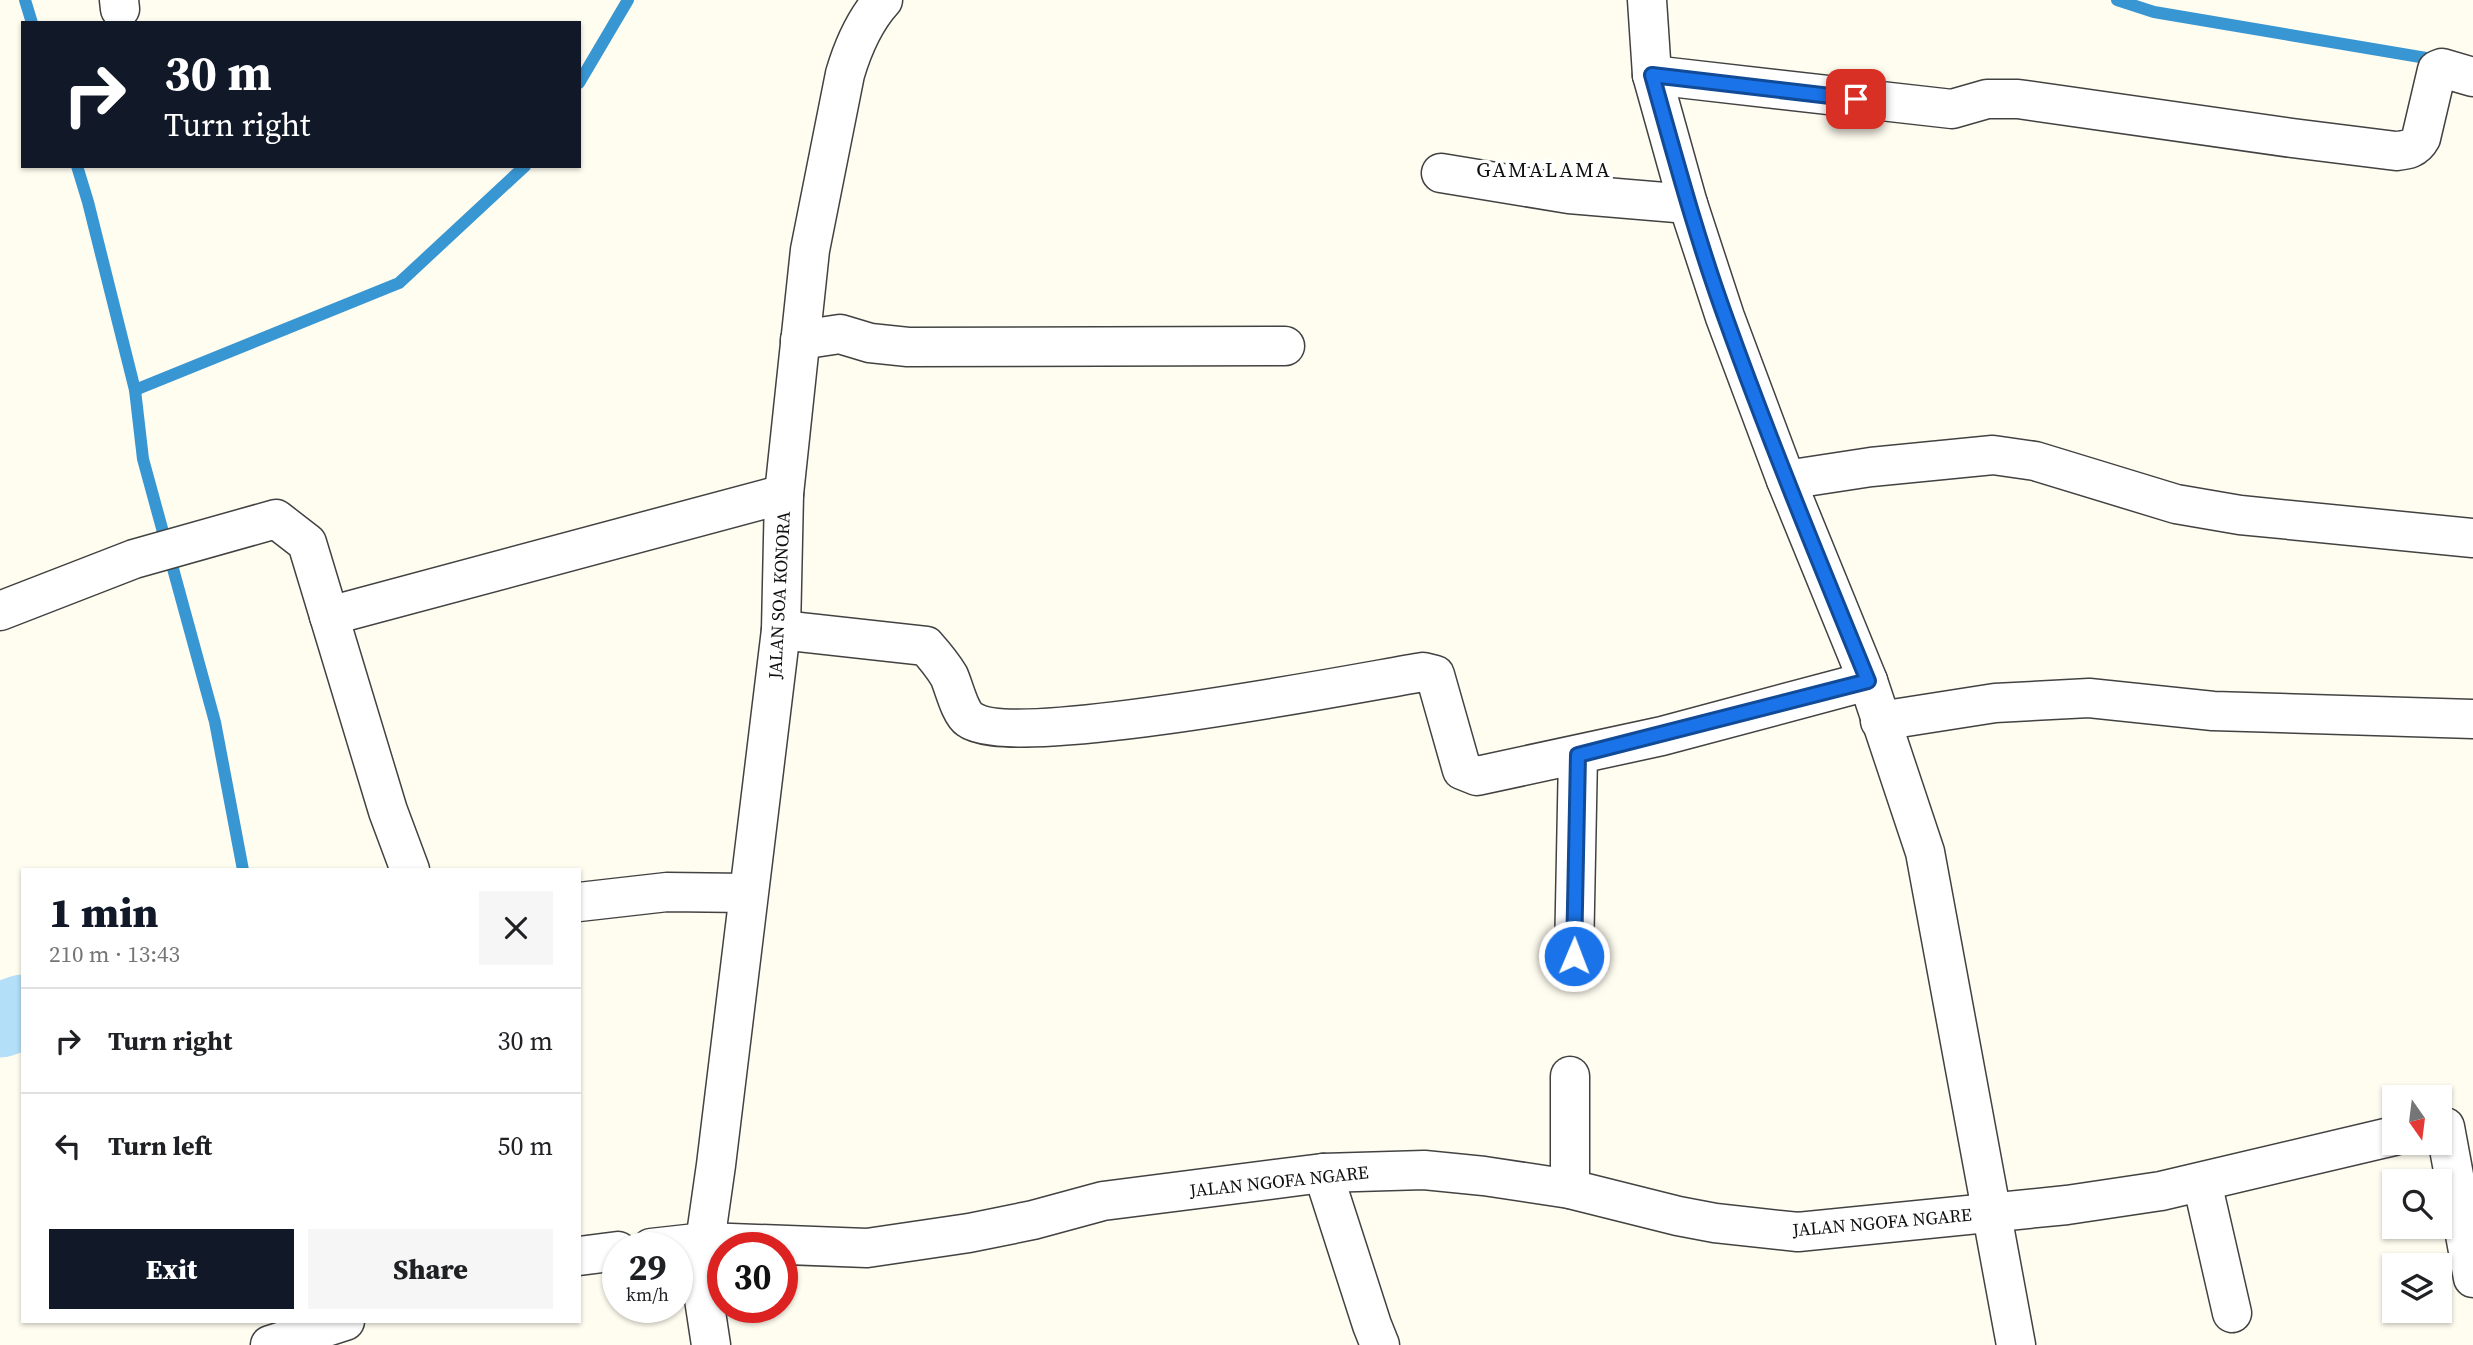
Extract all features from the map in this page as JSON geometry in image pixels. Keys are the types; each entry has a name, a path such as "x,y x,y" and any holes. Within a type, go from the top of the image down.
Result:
{"street":[{"name":"JALAN SOA KONORA","path":"711,1345 704,1299 705,1242 780,630 783,494 810,250 836,110 854,46 876,7 883,0"},
{"path":"1647,0 1652,75 1688,204 1725,317 1786,480 1868,681 1925,852 2016,1345"},
{"path":"1652,75 1952,109 1987,99 2018,99 2396,150 2408,150 2417,145 2421,138 2437,70 2450,70 2473,77"},
{"path":"1441,173 1569,194 1688,204"},
{"path":"800,340 840,334 870,343 908,347 1285,346"},
{"path":"1786,480 1871,467 1993,455 2035,461 2176,504 2227,513 2473,538"},
{"path":"329,616 783,494"},
{"path":"0,611 134,559 276,519 307,543 387,811 409,868"},
{"path":"780,630 926,646 948,675 966,717 976,722 1011,728 1119,721 1423,671 1434,675 1462,770 1477,776 1578,755 1868,681"},
{"path":"1880,721 1995,703 2089,698 2213,710 2473,719"},
{"path":"1574,956 1578,755"},
{"path":"581,902 667,892 747,893"},
{"path":"1570,1076 1570,1189"},
{"path":"2452,1127 2473,1278"},
{"name":"JALAN NGOFA NGARE","path":"693,1243 867,1248 969,1233 1033,1220 1103,1201 1323,1173 1424,1170 1570,1189 1715,1223 1798,1231 2067,1205 2161,1191 2382,1139"},
{"path":"1323,1173 1372,1325 1381,1345"},
{"path":"2202,1182 2232,1313"},
{"path":"581,1256 602,1253"},
{"path":"270,1345 338,1323"}],"waterway":[{"path":"25,0 31,21"},
{"path":"581,80 628,0"},
{"path":"2117,0 2154,12 2438,60"},
{"path":"78,168 135,390 143,459 215,722 243,868"},
{"path":"135,390 399,283 523,168"},
{"path":"0,1020 21,1013"}],"district":[{"name":"GAMALAMA","path":"1544,169"}],"route":[{"path":"1574,956 1578,755 1662,736 1868,681 1786,480 1725,317 1688,204 1652,75 1856,99"}]}
